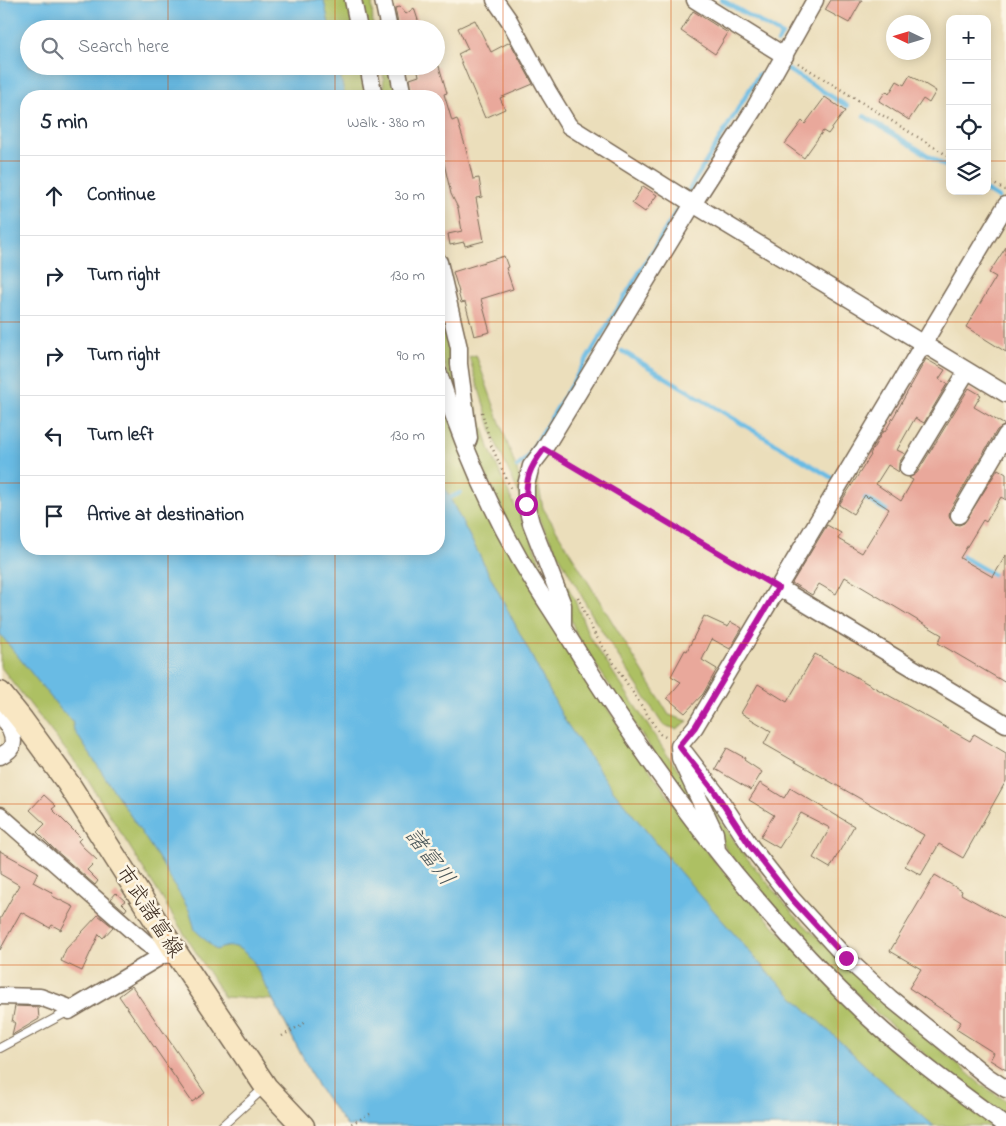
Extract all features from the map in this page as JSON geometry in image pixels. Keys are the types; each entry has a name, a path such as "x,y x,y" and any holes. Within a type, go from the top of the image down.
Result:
{"main road":[{"name":"市武諸富線","path":"1,702 68,783 170,954 266,1087 303,1126"}],"street":[{"path":"353,0 357,20"},
{"path":"376,0 377,20"},
{"path":"383,0 387,20"},
{"path":"495,0 509,20 549,94 569,126 693,204 1006,394"},
{"path":"695,0 785,56"},
{"path":"563,628 562,605 530,523 526,504 526,485 531,466 544,449 693,204 754,109 815,0"},
{"path":"370,75 374,90"},
{"path":"376,90 379,75"},
{"path":"398,75 402,90"},
{"path":"718,854 715,833 680,758 679,746 695,727 1006,205"},
{"path":"445,288 459,348 459,364 469,438 465,447"},
{"path":"908,468 967,371"},
{"path":"445,391 465,447 488,498 519,558 614,709 662,780 718,854 760,905 871,1019 920,1061 1006,1126"},
{"path":"959,515 1006,435"},
{"path":"778,588 1006,724"},
{"path":"0,756 10,749 13,744 12,735 1,702"},
{"path":"679,746 715,792 751,847 774,877 846,958 890,998 988,1077 1006,1089"},
{"path":"0,815 132,930 170,954 70,1011 67,1007 40,997 0,996"}],"lane":[{"path":"0,1048 70,1011"},
{"path":"222,1126 266,1087"}],"path":[{"path":"785,56 946,155"},
{"path":"991,182 1006,191"},
{"path":"544,449 778,588"},
{"path":"282,1036 308,1021"},
{"path":"347,1126 370,1114"}],"green space":[{"path":"303,0 348,0 352,20 307,20"},
{"path":"359,0 372,0 373,20 363,20"},
{"path":"320,75 365,75 368,90 323,90"},
{"path":"383,75 394,75 398,90 384,90"},
{"path":"445,311 454,354 465,432 445,366"},
{"path":"476,355 519,476 520,496 495,441 469,357"},
{"path":"464,369 490,450 530,536 555,602 509,524 474,449"},
{"path":"445,403 609,711 709,855 806,961 997,1126 897,1126 633,861 445,509"},
{"path":"537,478 543,508 669,715 688,721 676,729 663,725 596,622 533,508 531,485"},
{"path":"545,546 574,598 589,636 670,759 690,785 713,837 653,752 576,634"},
{"path":"0,575 243,930 347,1126 318,1087 273,1000 224,997 82,771 0,666"},
{"path":"703,793 742,852 794,915 888,1004 979,1083 1006,1101 1006,1117 969,1092 877,1013 795,934 726,850"}],"water":[{"name":"諸富川","path":"0,0 324,0 328,20 20,20 20,75 340,75 344,90 20,90 20,555 445,555 445,489 565,721 612,789 679,871 770,975 872,1072 934,1126 347,1126 318,1087 252,959 243,951 232,946 216,950 195,930 190,912 159,859 74,730 72,720 61,710 0,634"}],"building":[{"path":"831,0 862,0 849,23 825,10"},
{"path":"400,7 406,14 414,8 418,20 397,20 395,8"},
{"path":"693,11 728,33 715,54 681,31"},
{"path":"475,20 491,52 510,42 533,84 500,98 505,109 485,118 458,54 468,49 458,28"},
{"path":"442,75 447,93 445,94 445,90 412,90 410,79 419,76"},
{"path":"910,75 936,91 929,103 923,99 909,120 879,101 886,91 889,94 897,81 904,85"},
{"path":"445,97 452,121 457,119 473,179 479,178 482,197 476,198 484,241 465,246 464,242 450,245 448,234 462,231 458,208 451,194 445,168"},
{"path":"825,97 845,111 828,134 823,131 804,158 785,144 802,121 805,124"},
{"path":"643,186 657,195 645,212 632,203"},
{"path":"1006,247 1006,352 966,327 996,277 989,273"},
{"path":"504,256 513,289 481,299 490,332 474,336 465,302 461,303 453,272"},
{"path":"926,359 945,370 939,379 947,384 924,423 915,418 897,450 905,454 899,463 899,472 888,465 876,484 901,501 913,480 909,478 917,473 969,388 981,395 974,407 1005,425 997,430 950,510 949,515 954,524 964,523 998,469 1006,474 1006,500 1001,497 986,522 983,520 960,558 993,577 1006,555 1006,683 938,643 942,635 845,577 836,594 819,584 812,595 792,583 827,525 841,533 838,539 862,553 889,509 865,495 853,514 839,505 871,455 883,431 885,432"},
{"path":"704,616 728,627 731,622 742,628 730,649 712,639 702,660 717,669 703,694 685,713 667,698 681,682 671,676 685,650 687,651"},
{"path":"815,654 970,741 974,734 1006,753 1006,781 963,858 939,844 921,875 905,866 924,835 764,744 771,731 741,713 758,684 787,702"},
{"path":"727,748 745,758 744,760 762,772 751,790 715,769"},
{"path":"760,783 784,798 790,788 854,826 830,868 813,858 830,828 801,813 779,848 760,837 774,815 749,800"},
{"path":"44,795 56,806 52,809 81,838 78,841 97,860 87,870 98,881 95,885 37,832 45,824 30,810"},
{"path":"0,851 38,872 33,882 53,893 52,896 74,907 61,930 52,925 50,928 21,912 0,950 0,919 19,885 0,874"},
{"path":"935,875 962,891 961,894 1006,919 1006,1070 990,1060 994,1053 956,1029 961,1022 909,988 921,969 890,951"},
{"path":"116,893 125,901 122,903 127,908 125,911 111,899"},
{"path":"98,915 113,927 103,938 99,934 82,971 61,961 66,949"},
{"path":"132,986 205,1093 192,1102 119,996"},
{"path":"15,1006 38,1007 39,1019 12,1035 15,1022 12,1022"}],"waterway":[{"path":"722,0 782,35 778,42"},
{"path":"785,68 847,106"},
{"path":"689,190 759,74"},
{"path":"864,116 946,167"},
{"path":"991,194 998,198"},
{"path":"517,467 527,458 679,207"},
{"path":"622,351 832,478"},
{"path":"445,500 460,493"},
{"path":"860,495 892,514"},
{"path":"956,553 1006,582"}],"route":[{"path":"526,504 526,485 531,466 544,449 778,588 695,727 679,746 715,792 751,847 792,899 846,958"}]}
